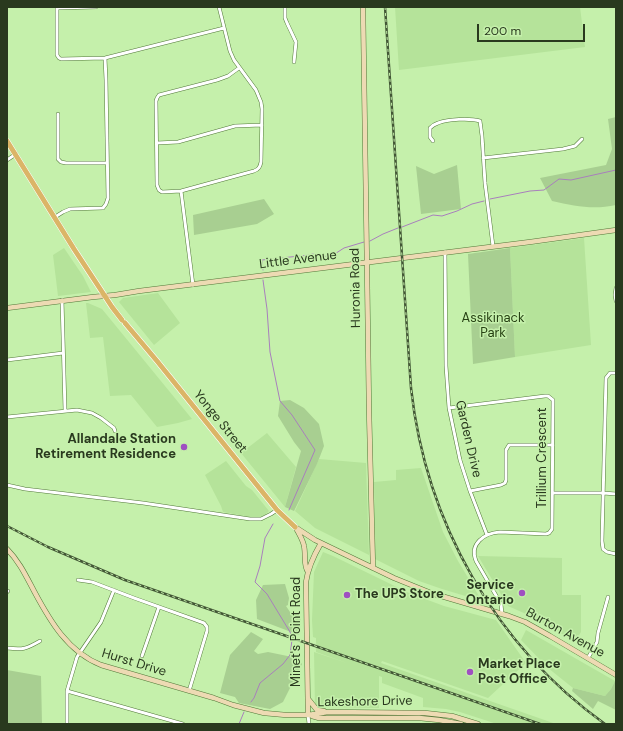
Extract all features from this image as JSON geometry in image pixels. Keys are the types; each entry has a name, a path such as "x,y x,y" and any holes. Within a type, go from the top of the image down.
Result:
{"main road":[{"name":"Huronia Road","path":"363,7 373,568"},
{"name":"Yonge Street","path":"7,141 112,307 277,510 302,532 321,543 394,578 431,593 502,614"},
{"name":"Little Avenue","path":"7,308 616,230"},
{"path":"295,527 304,542 305,568 308,572"},
{"name":"Minet's Point Road","path":"308,715 306,582 312,560 321,543"},
{"name":"Hurst Drive","path":"7,549 20,565 52,622 67,642 79,653 90,660 106,667 264,713 308,715"},
{"name":"Burton Avenue","path":"502,614 525,622 616,675"},
{"path":"308,700 317,710 328,712"},
{"name":"Lakeshore Drive","path":"308,715 328,712 429,713 452,716 478,724"},
{"name":"Lakeshore Drive","path":"308,715 319,718 418,718 461,724"}],"street":[{"path":"96,7 56,8 58,58 105,58 224,28"},
{"path":"219,7 232,55 239,68 256,90 259,97 262,109 260,166 257,170 181,192 162,192 158,188 157,98 159,95 228,76 239,68"},
{"path":"285,7 285,18 296,42 294,62"},
{"path":"55,217 70,209 104,207 108,198 105,58"},
{"path":"58,114 58,159 60,161 66,163 107,163"},
{"path":"433,141 430,137 430,128 438,123 472,119 480,121 493,246"},
{"path":"157,143 178,142 235,126 262,125"},
{"path":"483,158 563,149 575,146 582,139"},
{"path":"7,160 16,154"},
{"path":"181,192 193,285"},
{"name":"Garden Drive","path":"445,252 446,366 449,408 458,452 470,491 487,535"},
{"path":"616,288 616,301"},
{"path":"62,300 66,410"},
{"path":"7,360 63,354"},
{"path":"616,373 610,373 606,378 602,541 603,549 607,552 616,554"},
{"name":"Trillium Crescent","path":"449,408 548,396 554,402 552,529 546,534 500,532 487,535"},
{"path":"7,417 77,410 92,413 102,418 116,431"},
{"path":"470,491 505,483 506,450 509,445 553,445"},
{"path":"7,485 25,489 142,503 250,519 261,519 277,510"},
{"path":"553,493 616,494"},
{"path":"487,535 481,538 476,545 474,556 501,604 502,614"},
{"path":"78,580 92,582 201,622 206,627 207,631 189,691"},
{"path":"67,724 67,692 73,670 79,653 101,622 114,590"},
{"path":"588,658 597,642 608,597"},
{"path":"142,656 159,607"},
{"path":"7,648 25,648 40,641"},
{"path":"67,692 183,724"},
{"name":"Minet's Point Road","path":"308,715 309,724"}],"shaded area":[{"path":"395,7 580,7 585,47 399,70"},
{"path":"584,238 591,345 515,357 510,248"},
{"path":"64,248 83,276 91,292 58,296 53,255"},
{"path":"158,293 180,323 154,345 119,302 123,298"},
{"path":"86,303 102,309 192,419 157,427 131,395 110,396 103,337 90,338"},
{"path":"267,433 296,467 285,507 241,453"},
{"path":"319,459 366,463 369,555 315,528 295,511"},
{"path":"226,461 269,511 265,515 260,517 250,517 223,512 205,475"},
{"path":"421,468 443,532 458,561 482,601 419,581 375,559 374,482 396,480 396,470"},
{"path":"323,552 409,593 444,606 496,620 526,663 488,698 382,661 381,663 556,724 497,724 460,712 423,707 423,698 382,683 382,677 379,676 379,708 315,706 314,652 347,663 316,652 316,638 313,637 312,620 314,572"},
{"path":"478,556 562,558 562,595 581,595 581,632 575,642 549,626 508,606"},
{"path":"526,630 615,681 611,689 605,696 573,688 548,668 521,640"}],"green space":[{"path":"616,117 616,205 600,207 576,206 552,201 540,178 606,165 612,149 608,119"},
{"path":"457,165 461,209 421,214 416,166 434,174"},
{"path":"264,199 274,214 257,224 194,235 193,215"},
{"name":"Assikinack Park","path":"510,248 515,357 473,364 468,254"},
{"path":"290,400 304,408 319,424 324,446 294,511 285,507 301,451 278,416 280,401"},
{"path":"285,584 289,598 288,605 286,606 290,612 301,620 299,635 257,619 256,600 263,585"},
{"path":"251,632 263,639 254,651 258,654 268,652 297,658 302,664 283,702 270,709 239,703 235,697 220,693 230,655"},
{"path":"7,670 41,676 42,724 7,724"},
{"path":"615,681 616,710 598,701 593,709 572,691 573,688 605,696"}],"waterway":[{"path":"490,199 530,191 544,190 559,179 571,180 616,170"},
{"path":"402,227 433,215 442,216 472,204 484,201"},
{"path":"370,241 398,228"},
{"path":"312,254 330,257 344,248 364,242"},
{"path":"263,270 262,260 309,255"},
{"path":"263,280 270,352 280,401 292,415 315,450 289,510"},
{"path":"273,524 265,538 260,566 255,582 267,594 291,635"},
{"path":"251,702 260,683 283,664 290,655 292,640"},
{"path":"239,724 244,712"}],"railway":[{"path":"385,7 411,388 419,438 432,486 450,533 472,577 499,619 530,657 566,692 605,724"},
{"path":"7,526 48,547 125,580 540,724"}],"place":[{"name":"Allandale Station Retirement Residence","path":"184,447"},
{"name":"Service Ontario","path":"522,593"},
{"name":"The UPS Store","path":"347,595"},
{"name":"Market Place Post Office","path":"470,672"}]}
